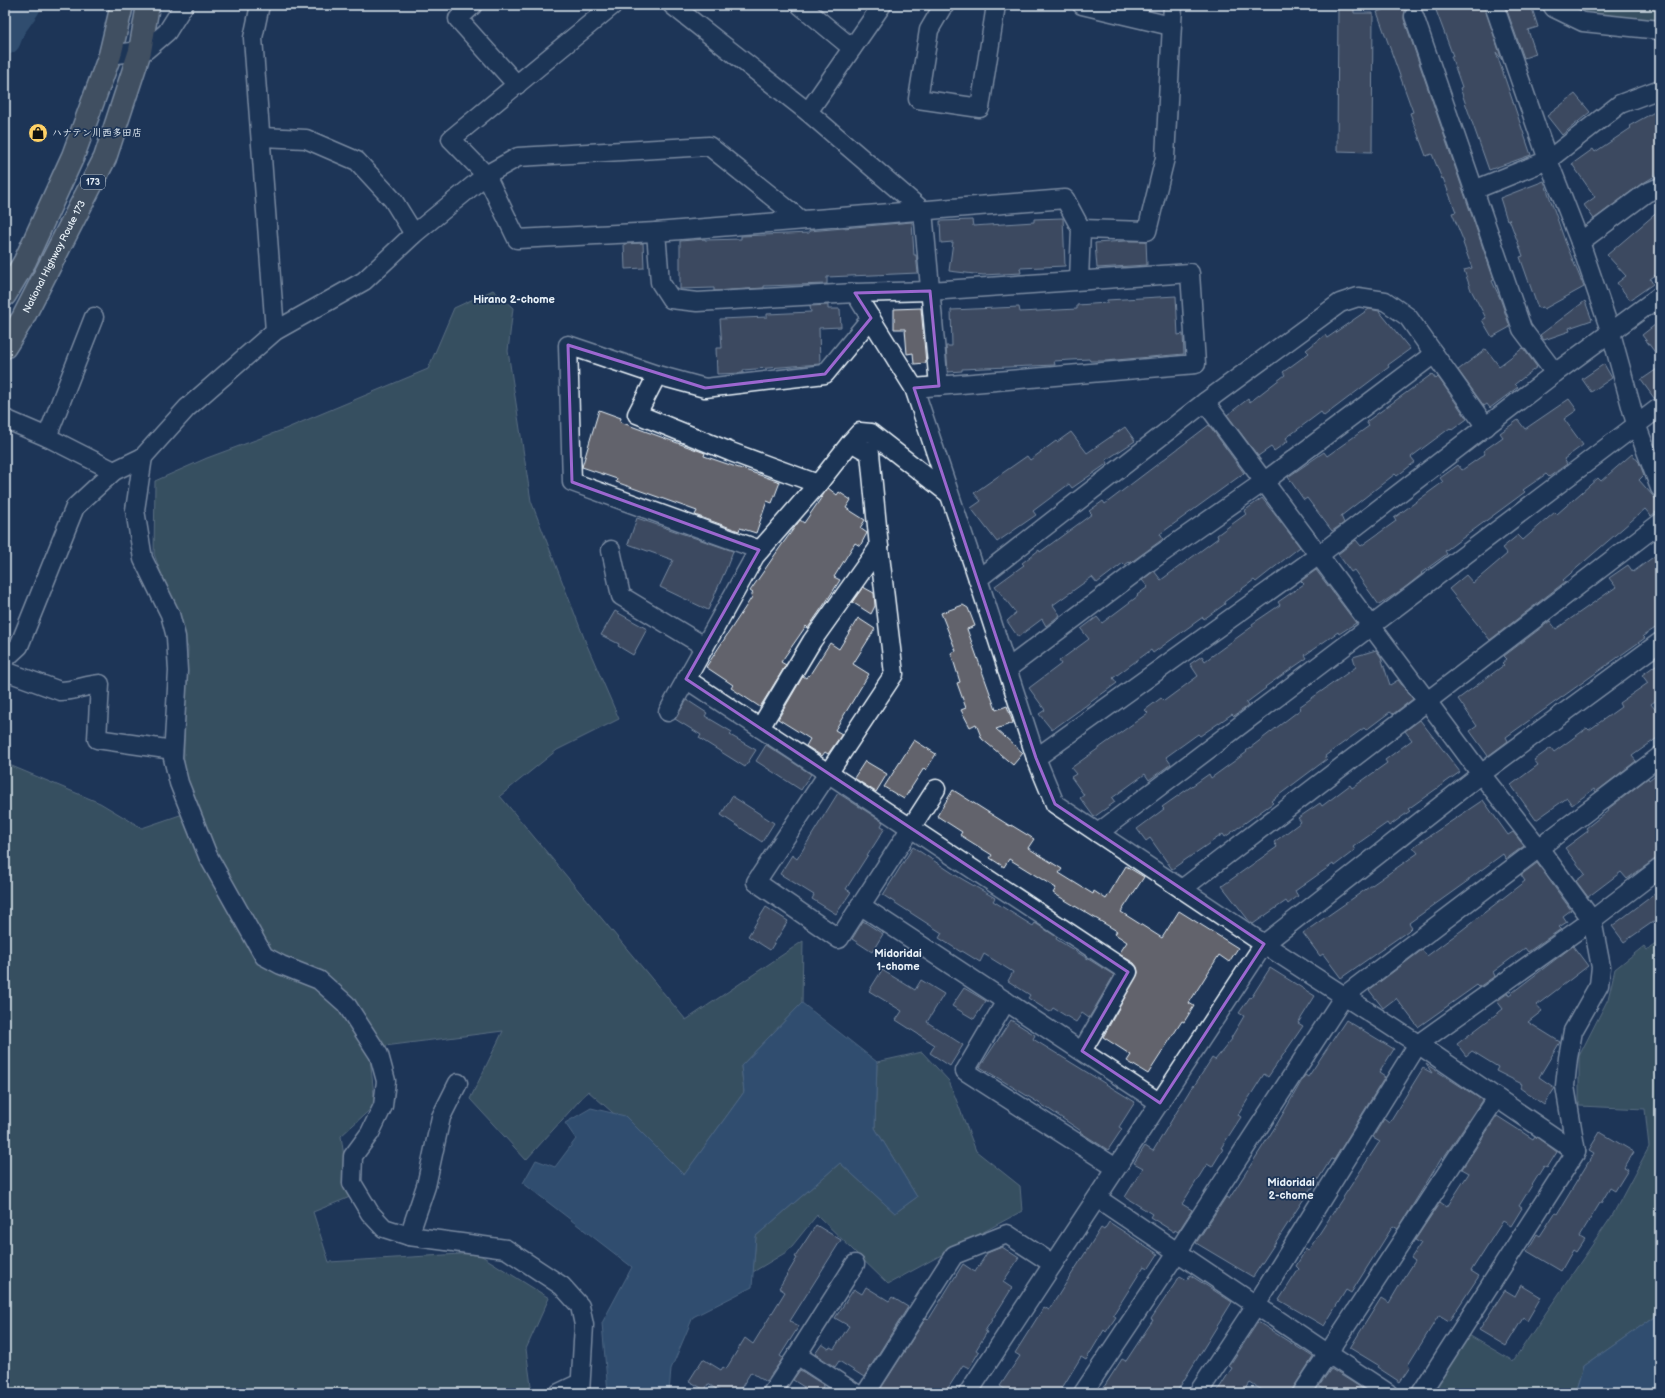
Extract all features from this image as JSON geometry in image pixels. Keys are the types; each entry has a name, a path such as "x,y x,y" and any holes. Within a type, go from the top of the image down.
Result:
{"highway":[{"name":"173","path":"5,295 24,261 73,156 110,55 122,5"},
{"name":"National Highway Route 173","path":"5,347 23,318 106,158 140,51 148,5"}],"street":[{"path":"110,55 146,50 167,32 184,5"},
{"path":"260,5 253,38 275,331"},
{"path":"473,5 458,19 517,85"},
{"path":"613,5 451,139 486,175 518,239 656,232 1065,199 1081,229 1079,280"},
{"path":"672,5 808,112 923,211 939,386"},
{"path":"800,5 852,48"},
{"path":"808,112 882,5"},
{"path":"945,5 929,30 918,99 980,108 996,5"},
{"path":"1082,5 1171,26"},
{"path":"1081,229 1147,231 1165,158 1173,5"},
{"path":"1494,5 1548,160 1580,242 1611,333 1636,424 1660,488"},
{"path":"1552,5 1554,8 1583,22 1660,30"},
{"path":"1414,16 1522,330 1555,373"},
{"path":"1474,190 1548,160 1620,104 1660,89"},
{"path":"261,137 306,139 357,161 393,200 414,234"},
{"path":"5,659 19,646 75,507 114,471 143,457 187,408 275,331 364,281 414,234 486,175 518,156 709,146 801,220"},
{"path":"1580,242 1646,193 1660,187"},
{"path":"656,232 660,282 671,299 697,302 855,293 930,291 1190,273 1196,364 914,388"},
{"path":"855,293 914,388 1036,758 1055,804 1264,944 1418,1044 1576,1152"},
{"path":"1036,758 1319,555 1555,373 1660,296"},
{"path":"978,579 1205,402 1340,303 1358,297 1385,301 1408,317 1486,427"},
{"path":"47,437 94,317"},
{"path":"760,550 572,482 568,345 657,375 705,388 825,374 871,318"},
{"path":"1007,669 1149,562 1265,481 1434,354"},
{"path":"657,375 637,414 818,484"},
{"path":"1205,402 1265,481 1427,702 1592,920 1601,967 1599,985 1573,1031 1565,1086 1576,1152 1421,1393"},
{"path":"1098,833 1660,407"},
{"path":"5,420 47,437 114,471"},
{"path":"668,712 755,556 818,484 860,432 871,433 950,494"},
{"path":"851,442 870,453 879,547 894,674 756,882 839,939 936,789"},
{"path":"143,457 135,510 143,559 170,614 176,637 178,671 173,758 179,783 208,856 264,956 280,965 319,980 346,1004 379,1055 386,1081 383,1106 370,1133 353,1156 352,1183 370,1213 384,1228 409,1236 506,1248 562,1286 580,1306 584,1325 580,1388 559,1393"},
{"path":"1182,889 1660,523"},
{"path":"760,728 812,641 879,547"},
{"path":"611,550 622,596 704,646"},
{"path":"968,1393 1264,944 1481,774 1660,642"},
{"path":"5,671 60,691 69,691 87,685 100,684 97,739 173,750"},
{"path":"686,678 1128,972 1082,1051"},
{"path":"1083,1393 1178,1251 1344,996 1660,756"},
{"path":"1198,1393 1256,1305 1418,1044 1592,920 1660,868"},
{"path":"860,905 1160,1103"},
{"path":"1006,1002 964,1071 1116,1168"},
{"path":"409,1236 426,1186 441,1117 458,1082"},
{"path":"1302,1393 1496,1098"},
{"path":"1097,1198 1388,1393"},
{"path":"866,1393 954,1255 1007,1234 1053,1264"},
{"path":"772,1393 855,1264"},
{"path":"797,1355 855,1393"}],"highlighted area":[{"path":"930,291 939,386 914,388 1036,758 1055,804 1264,944 1160,1103 1082,1051 1128,972 686,679 759,550 572,482 568,345 705,388 825,374 871,318 855,293"}],"green space":[{"path":"1566,5 1660,5 1660,21 1581,15"},
{"path":"493,290 513,308 508,351 531,501 586,643 619,719 557,750 500,796 686,1020 803,941 802,1003 741,1066 744,1092 684,1175 588,1091 526,1160 470,1099 503,1031 369,1048 375,1105 341,1136 350,1197 313,1212 329,1262 477,1253 549,1298 526,1349 532,1393 5,1393 5,768 7,764 100,803 142,828 183,814 188,648 154,554 155,481 207,458 285,429 428,369 454,308"},
{"path":"1660,941 1660,1302 1654,1317 1584,1366 1576,1393 1431,1393 1467,1334 1513,1361 1612,1216 1649,1147 1645,1109 1579,1106 1579,1056 1608,999 1615,969 1644,946 1647,950"},
{"path":"922,1052 949,1081 976,1151 1020,1186 1022,1211 888,1284 817,1215 788,1251 753,1272 756,1236 840,1163 895,1213 917,1197 875,1128 877,1062"}],"water":[{"path":"802,1003 877,1062 875,1128 917,1197 895,1213 840,1163 756,1236 752,1287 693,1317 671,1369 669,1393 608,1393 602,1323 632,1267 523,1183 536,1160 555,1167 576,1139 565,1123 591,1108 625,1116 684,1175 744,1092 741,1066"},
{"path":"1660,1302 1660,1393 1576,1393 1584,1366 1654,1317"}],"building":[{"path":"1338,5 1354,5 1354,13 1373,13 1372,152 1337,151"},
{"path":"1395,5 1403,5 1405,11 1404,19 1494,280 1492,281 1500,298 1510,327 1492,337 1482,320 1486,318 1471,290 1464,270 1472,268 1463,243 1464,242 1452,213 1456,212 1432,154 1426,156 1410,113 1413,112 1377,12"},
{"path":"1434,5 1484,5 1502,60 1496,52 1531,155 1489,170 1460,88 1462,87 1451,56 1453,56"},
{"path":"1505,5 1531,5 1538,27 1528,30 1536,54 1524,58"},
{"path":"1575,94 1590,112 1562,135 1547,116"},
{"path":"1660,109 1660,173 1640,185 1594,219 1584,205 1595,197 1572,164 1593,149 1595,152 1631,128 1629,126"},
{"path":"1544,181 1565,241 1584,287 1544,309 1543,307 1538,308 1520,257 1523,256 1509,219 1507,220 1500,198"},
{"path":"1660,210 1660,272 1650,279 1653,284 1630,300 1617,283 1626,276 1607,255"},
{"path":"1063,218 1065,266 1020,268 1021,273 983,275 949,271 953,242 941,243 940,221 972,220 973,226 1034,222 1034,219"},
{"path":"912,222 914,255 916,255 918,273 827,277 827,284 764,286 764,288 714,291 714,288 680,289 680,241 741,239 741,236 809,233 809,231"},
{"path":"1146,241 1147,265 1097,268 1095,243"},
{"path":"643,243 644,268 625,269 624,244"},
{"path":"1176,296 1178,335 1183,334 1184,354 1105,361 1090,361 1089,359 1054,361 1055,365 962,369 962,371 948,372 946,346 952,346 951,310 1019,307 1020,312 1077,309 1077,305 1107,303 1107,300"},
{"path":"1585,301 1592,320 1569,328 1570,331 1544,340 1540,335"},
{"path":"828,305 828,309 840,309 841,327 819,328 820,364 743,370 743,373 717,374 716,348 722,348 720,319 767,317 767,314 811,312 810,306"},
{"path":"921,308 926,363 914,364 913,353 907,354 905,329 894,329 894,309"},
{"path":"1369,309 1379,311 1410,349 1388,365 1389,367 1324,416 1321,412 1286,438 1288,441 1274,451 1271,447 1258,456 1227,415 1248,399 1250,402 1285,375 1283,372 1309,353 1306,350 1325,335 1327,338"},
{"path":"1660,321 1660,359 1642,335"},
{"path":"1523,348 1537,367 1515,384 1518,387 1490,408 1487,404 1484,406 1458,370 1486,349 1499,366"},
{"path":"1604,364 1612,378 1591,392 1582,379"},
{"path":"1660,367 1660,397 1654,398 1641,380"},
{"path":"1432,374 1436,379 1438,377 1467,419 1452,430 1450,428 1411,457 1415,462 1397,476 1395,474 1341,516 1344,523 1332,531 1307,498 1304,500 1288,477 1324,452 1327,456 1369,426 1366,422"},
{"path":"1569,399 1577,410 1564,419 1583,445 1564,459 1567,464 1549,477 1546,474 1523,490 1525,492 1445,551 1447,554 1421,573 1422,574 1403,589 1379,605 1354,570 1351,572 1338,554 1356,540 1361,546 1396,521 1394,518 1443,482 1440,478 1458,465 1462,470 1485,454 1483,451 1503,437 1500,433 1518,420 1525,429"},
{"path":"599,410 621,418 620,422 705,453 704,456 780,482 772,503 767,501 756,533 740,528 739,531 695,515 697,511 616,482 617,479 582,467"},
{"path":"1209,425 1244,473 1160,534 1163,539 1130,563 1129,562 1125,565 1123,563 1097,583 1092,577 1053,605 1060,615 1046,626 1042,619 1018,637 1007,621 1016,613 995,586 1024,565 1022,563 1039,550 1040,552 1092,514 1089,511 1103,501 1105,504"},
{"path":"1125,427 1135,441 1106,460 1108,463 1072,488 1069,484 1033,511 1036,515 997,542 971,508 981,501 974,493 1027,456 1030,460 1071,432 1087,453"},
{"path":"1632,454 1639,462 1644,475 1639,480 1660,504 1660,509 1651,516 1645,509 1563,580 1565,582 1490,640 1449,589 1466,575 1473,583 1507,554 1502,548 1518,535 1523,540 1555,512 1557,514 1598,478 1601,481"},
{"path":"828,488 837,495 839,492 851,500 846,508 865,520 860,528 867,533 860,546 855,543 834,577 840,580 808,628 806,626 781,662 786,665 760,707 731,688 733,685 706,667 752,597 751,596 753,593 750,591 800,520 804,523"},
{"path":"1262,498 1300,547 1256,582 1254,580 1224,602 1225,604 1204,619 1203,617 1153,653 1151,650 1113,678 1117,683 1052,730 1039,714 1045,710 1029,688 1061,664 1059,661 1089,639 1081,629 1097,617 1102,623 1148,587 1142,580 1154,571 1161,580 1218,538 1217,535 1246,514 1244,511"},
{"path":"637,518 733,551 708,610 660,587 673,560 628,544"},
{"path":"1660,552 1660,625 1643,636 1645,638 1506,737 1508,741 1488,756 1470,731 1477,726 1458,699 1504,665 1502,663 1507,659 1504,656 1550,621 1556,629 1616,587 1609,578 1628,565 1633,572"},
{"path":"1316,570 1356,623 1339,634 1338,632 1305,655 1307,658 1265,687 1266,688 1246,703 1248,706 1234,716 1232,714 1200,736 1198,734 1166,757 1171,764 1149,780 1145,774 1112,798 1115,802 1094,817 1080,798 1084,795 1071,777 1076,774 1071,768 1148,713 1145,710 1161,698 1164,701 1198,676 1190,664 1202,656 1205,661 1253,626 1252,624 1280,605 1278,602 1304,584 1301,581"},
{"path":"863,587 874,593 875,606 871,614 852,602"},
{"path":"963,605 968,608 975,626 967,629 996,710 1007,706 1013,723 996,729 1023,753 1013,765 982,739 976,724 970,727 961,710 966,708 957,683 960,682 951,653 956,651 941,613"},
{"path":"615,611 647,629 633,655 618,646 619,644 601,635"},
{"path":"858,618 875,629 853,664 869,674 835,730 842,734 828,754 825,752 822,756 806,746 810,739 778,719 803,676 806,678 808,675 809,676 830,643 839,649"},
{"path":"1376,650 1381,657 1390,685 1398,680 1413,699 1393,714 1390,712 1366,730 1364,728 1325,756 1327,759 1271,801 1273,803 1225,837 1223,834 1172,869 1150,838 1146,841 1137,829 1164,809 1162,807 1209,774 1211,778 1247,752 1246,751 1301,709 1299,707 1356,667 1353,657"},
{"path":"1660,662 1660,699 1659,698 1651,704 1660,716 1660,736 1632,756 1636,761 1596,792 1594,789 1572,805 1567,798 1536,820 1511,785 1538,765 1534,760 1551,748 1554,752 1587,728 1589,730 1621,707 1619,703 1648,683 1642,675"},
{"path":"687,700 707,713 705,716 732,732 730,735 756,750 745,767 699,738 701,735 675,719"},
{"path":"1420,720 1460,772 1408,809 1410,811 1389,826 1387,823 1353,847 1355,850 1334,866 1333,864 1295,891 1298,896 1288,904 1286,901 1253,924 1250,922 1222,886 1277,847 1274,842 1301,822 1298,818 1320,803 1322,806 1350,785 1352,788 1387,763 1385,760 1412,740 1405,731"},
{"path":"914,740 936,754 926,770 924,768 904,799 884,787"},
{"path":"766,745 811,774 801,790 756,761"},
{"path":"865,761 887,774 876,792 854,778"},
{"path":"1660,771 1660,858 1654,860 1627,879 1621,872 1588,897 1576,881 1585,874 1565,848 1588,831 1586,828 1609,810 1608,809 1648,778 1649,780"},
{"path":"953,790 1010,826 1011,825 1034,839 1028,848 1062,869 1059,873 1093,894 1094,891 1106,899 1126,866 1144,877 1121,912 1162,938 1179,911 1238,948 1229,962 1219,955 1189,1003 1194,1006 1184,1022 1182,1021 1148,1074 1127,1061 1131,1055 1103,1037 1138,973 1137,967 1134,963 1119,954 1127,942 1115,934 1117,931 1053,893 1056,888 1009,859 1004,867 990,858 992,855 960,835 962,832 937,816"},
{"path":"838,793 883,822 881,826 885,828 846,889 851,892 836,914 812,899 814,895 780,874 792,855 797,859"},
{"path":"732,796 774,823 762,842 721,815"},
{"path":"1483,800 1508,835 1513,832 1524,846 1506,859 1503,854 1409,923 1412,927 1408,931 1341,978 1323,954 1320,956 1303,933 1418,853 1413,847"},
{"path":"913,847 957,876 995,898 993,901 1033,926 1035,923 1057,937 1056,939 1114,975 1089,1018 1082,1013 1076,1022 1053,1008 1050,1012 1028,998 1030,995 1008,981 1013,972 984,954 980,962 962,951 961,952 939,938 942,933 883,895"},
{"path":"1537,863 1571,910 1563,916 1567,922 1559,927 1561,929 1528,952 1525,948 1493,972 1495,976 1479,987 1477,985 1418,1027 1396,998 1383,1008 1369,990 1422,950 1427,956 1462,930 1525,881 1521,875"},
{"path":"1660,881 1660,890 1656,885"},
{"path":"1660,890 1660,917 1624,942 1612,926"},
{"path":"766,907 788,921 770,950 748,936"},
{"path":"863,921 883,934 872,952 852,939"},
{"path":"1573,946 1588,966 1537,1005 1542,1011 1528,1022 1560,1042 1539,1077 1555,1088 1544,1105 1520,1088 1522,1084 1496,1071 1498,1067 1472,1051 1466,1056 1457,1044 1503,1009 1497,1001 1508,993 1509,995"},
{"path":"1270,968 1315,996 1298,1023 1303,1026 1268,1077 1264,1074 1238,1115 1241,1117 1221,1148 1223,1149 1212,1167 1207,1164 1182,1204 1192,1210 1178,1232 1175,1230 1174,1232 1150,1217 1152,1214 1125,1197 1143,1168 1134,1163 1145,1146 1153,1151 1193,1085 1194,1086 1212,1058 1215,1060 1232,1039 1231,1038 1244,1016 1239,1013 1250,997 1251,998"},
{"path":"882,970 915,990 921,980 944,994 927,1022 963,1045 950,1066 930,1053 935,1045 896,1020 902,1011 869,991"},
{"path":"964,988 986,1001 974,1019 952,1006"},
{"path":"1011,1020 1035,1035 1033,1039 1135,1102 1119,1127 1122,1129 1108,1150 1047,1108 980,1067"},
{"path":"1346,1020 1394,1049 1379,1073 1385,1077 1334,1160 1331,1159 1253,1277 1196,1243 1226,1197 1229,1199 1277,1124 1305,1075 1308,1077"},
{"path":"1426,1064 1482,1100 1444,1157 1443,1156 1398,1229 1393,1226 1351,1293 1346,1290 1324,1326 1279,1300 1299,1269 1296,1266 1306,1249 1308,1251 1380,1141 1373,1137 1384,1119 1389,1123 1423,1068 1432,1073"},
{"path":"1497,1116 1533,1139 1535,1136 1557,1152 1547,1168 1544,1166 1519,1206 1522,1208 1511,1226 1503,1221 1471,1271 1479,1276 1449,1321 1439,1315 1408,1365 1410,1367 1400,1382 1377,1367 1378,1365 1350,1348 1381,1298 1389,1303 1415,1261 1411,1258 1421,1243 1415,1240 1440,1202 1447,1207 1469,1173 1462,1169"},
{"path":"1600,1132 1634,1152 1624,1168 1628,1170 1615,1191 1610,1188 1600,1203 1579,1237 1584,1240 1576,1252 1573,1250 1561,1271 1527,1251 1537,1234 1540,1236 1555,1213 1557,1214 1594,1153 1589,1150"},
{"path":"1109,1222 1158,1254 1149,1268 1144,1266 1113,1315 1116,1317 1106,1332 1104,1330 1086,1360 1081,1357 1059,1393 1011,1393 1000,1386 1020,1356 1015,1353 1044,1307 1049,1310 1101,1228 1104,1230"},
{"path":"816,1225 841,1240 790,1321 799,1326 780,1356 783,1358 766,1382 751,1372 738,1393 723,1393 708,1384 705,1390 689,1381 703,1359 721,1370 723,1367 726,1369 745,1338 753,1344 785,1292 779,1288 797,1258 795,1257"},
{"path":"1002,1247 1019,1258 1003,1282 1012,1288 985,1331 987,1332 976,1350 979,1352 969,1368 963,1365 945,1393 889,1393 881,1388 926,1318 929,1319 963,1264 975,1272 987,1253"},
{"path":"1190,1275 1232,1302 1176,1393 1100,1393 1122,1359 1126,1361 1153,1320 1151,1319 1180,1276 1187,1280"},
{"path":"1521,1285 1541,1297 1527,1321 1523,1318 1506,1346 1479,1330 1505,1290 1515,1296"},
{"path":"866,1287 889,1301 892,1297 908,1307 864,1377 839,1361 835,1367 815,1354 822,1344 829,1349 830,1347 834,1349 849,1326 835,1318 854,1289 862,1294"},
{"path":"1258,1322 1313,1357 1290,1393 1267,1393 1250,1383 1243,1393 1216,1393 1232,1368 1229,1366"},
{"path":"1331,1369 1369,1393 1331,1393 1319,1386"},
{"path":"800,1370 824,1385 819,1393 801,1393 804,1387 793,1380"}],"waterway":[{"path":"5,39 10,26 25,5"}],"place":[{"name":"ハナテン川西多田店","path":"38,133"}],"district":[{"name":"Hirano 2-chome","path":"514,299"},
{"name":"Midoridai 1-chome","path":"898,959"},
{"name":"Midoridai 2-chome","path":"1291,1188"}]}
